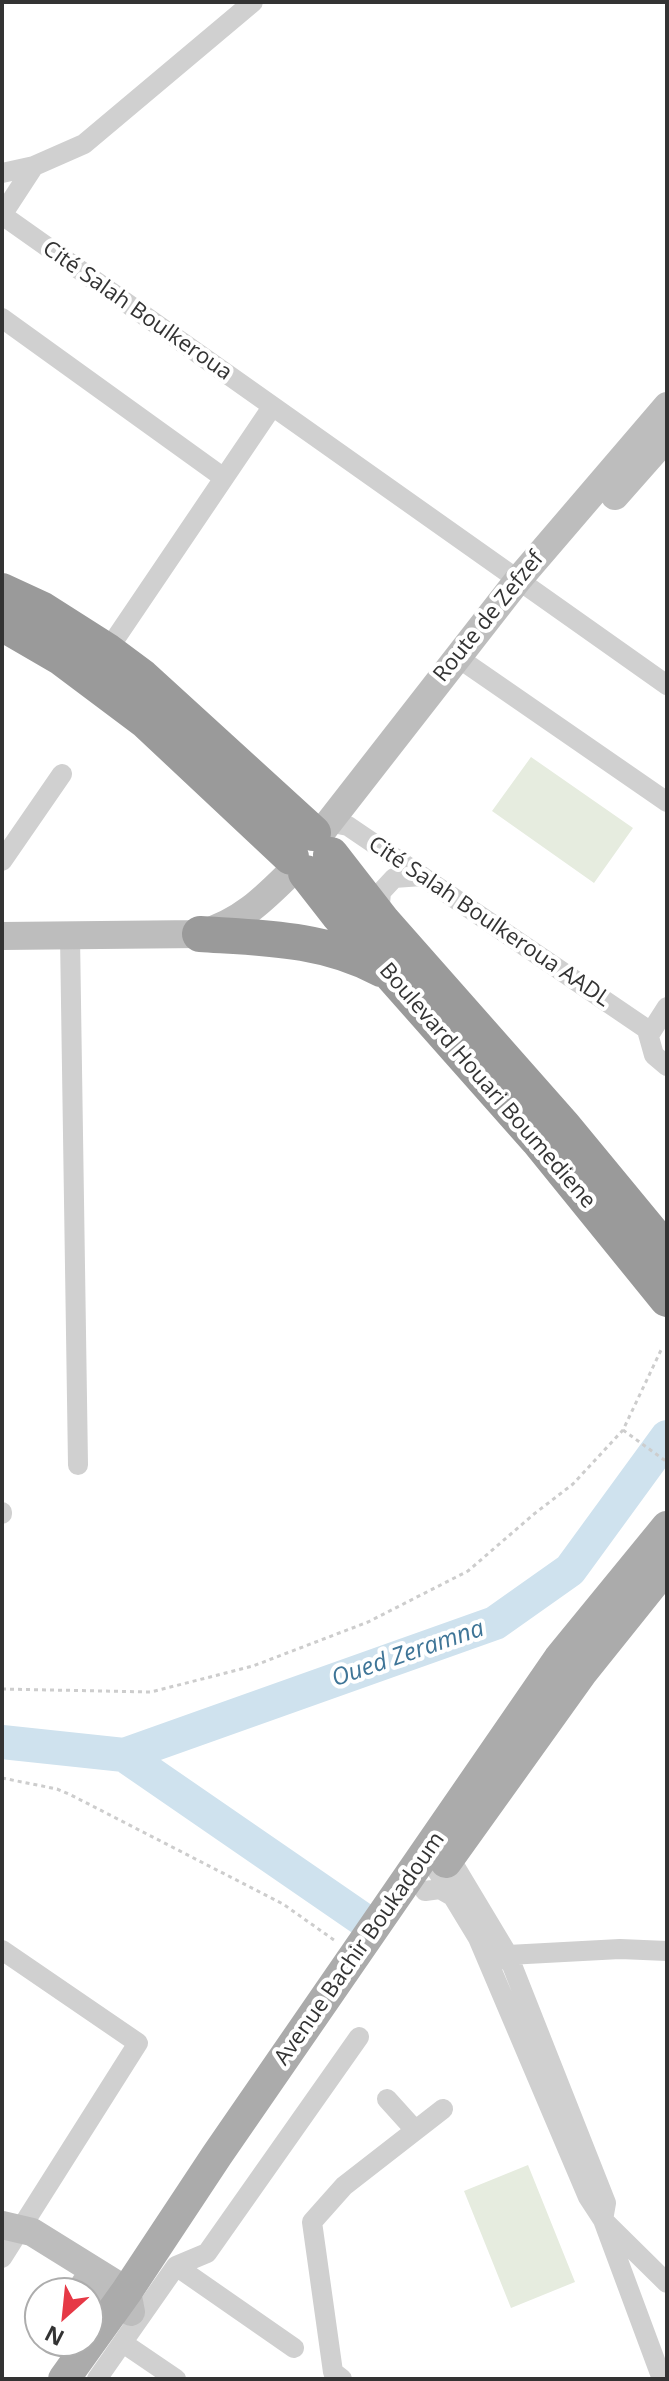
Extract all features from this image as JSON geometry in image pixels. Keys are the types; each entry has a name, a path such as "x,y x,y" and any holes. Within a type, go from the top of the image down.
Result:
{"highway":[{"name":"Boulevard Houari Boumediene","path":"2,591 41,609 142,677 318,846 564,1127 667,1252"},
{"name":"Boulevard Houari Boumediene","path":"2,623 62,658 318,846 338,914 538,1140 667,1299"},
{"path":"200,934 305,942 344,952 393,976"}],"main road":[{"name":"Route de Zefzef","path":"200,934 245,915 318,846 667,406"},
{"name":"Route de Zefzef","path":"525,586 667,437"},
{"path":"2,936 200,934"},
{"name":"Avenue Bachir Boukadoum","path":"83,2379 217,2155 357,1955 446,1866 559,1659 667,1527"},
{"name":"Avenue Bachir Boukadoum","path":"64,2379 126,2307 446,1866 582,1672 667,1566"},
{"path":"8,2240 88,2277"},
{"path":"98,2277 123,2274 126,2307"},
{"path":"104,2289 126,2307"}],"street":[{"path":"2,173 34,166 84,144 253,2"},
{"path":"2,215 34,166"},
{"name":"Cité Salah Boulkeroua","path":"2,215 525,586"},
{"path":"2,318 224,478"},
{"path":"107,651 272,407"},
{"path":"525,586 667,685"},
{"path":"464,662 667,802"},
{"path":"2,861 62,774"},
{"name":"Cité Salah Boulkeroua AADL","path":"318,846 422,876 647,1030 654,1055 667,1066"},
{"path":"379,916 381,892 394,878 422,876"},
{"path":"70,936 78,1465"},
{"path":"647,1030 651,1032 667,1007"},
{"path":"446,1866 478,1938 499,1960"},
{"path":"446,1866 499,1960 606,2203 603,2220 662,2379"},
{"path":"499,1960 620,1949 667,1951"},
{"path":"2,1950 138,2043 8,2240"},
{"path":"97,2379 126,2307 176,2266 207,2253 359,2037"},
{"path":"387,2099 415,2130"},
{"path":"342,2379 333,2372 312,2222 344,2186 443,2109"},
{"path":"603,2220 667,2283"},
{"path":"176,2266 294,2348"},
{"path":"126,2307 176,2379"}],"path":[{"path":"2,1689 151,1692 253,1666 368,1622 468,1571 573,1484 623,1430 662,1348"},
{"path":"623,1430 666,1462"},
{"path":"2,1778 57,1789 71,1795 283,1904 357,1955"}],"shaded area":[{"path":"531,757 633,828 594,883 492,811"},
{"path":"528,2165 575,2282 511,2308 464,2191"}],"waterway":[{"name":"Oued Zeramna","path":"124,1755 495,1623 570,1570 667,1437"},
{"name":"Oued Zeramna","path":"2,1742 124,1755 365,1921"}]}
